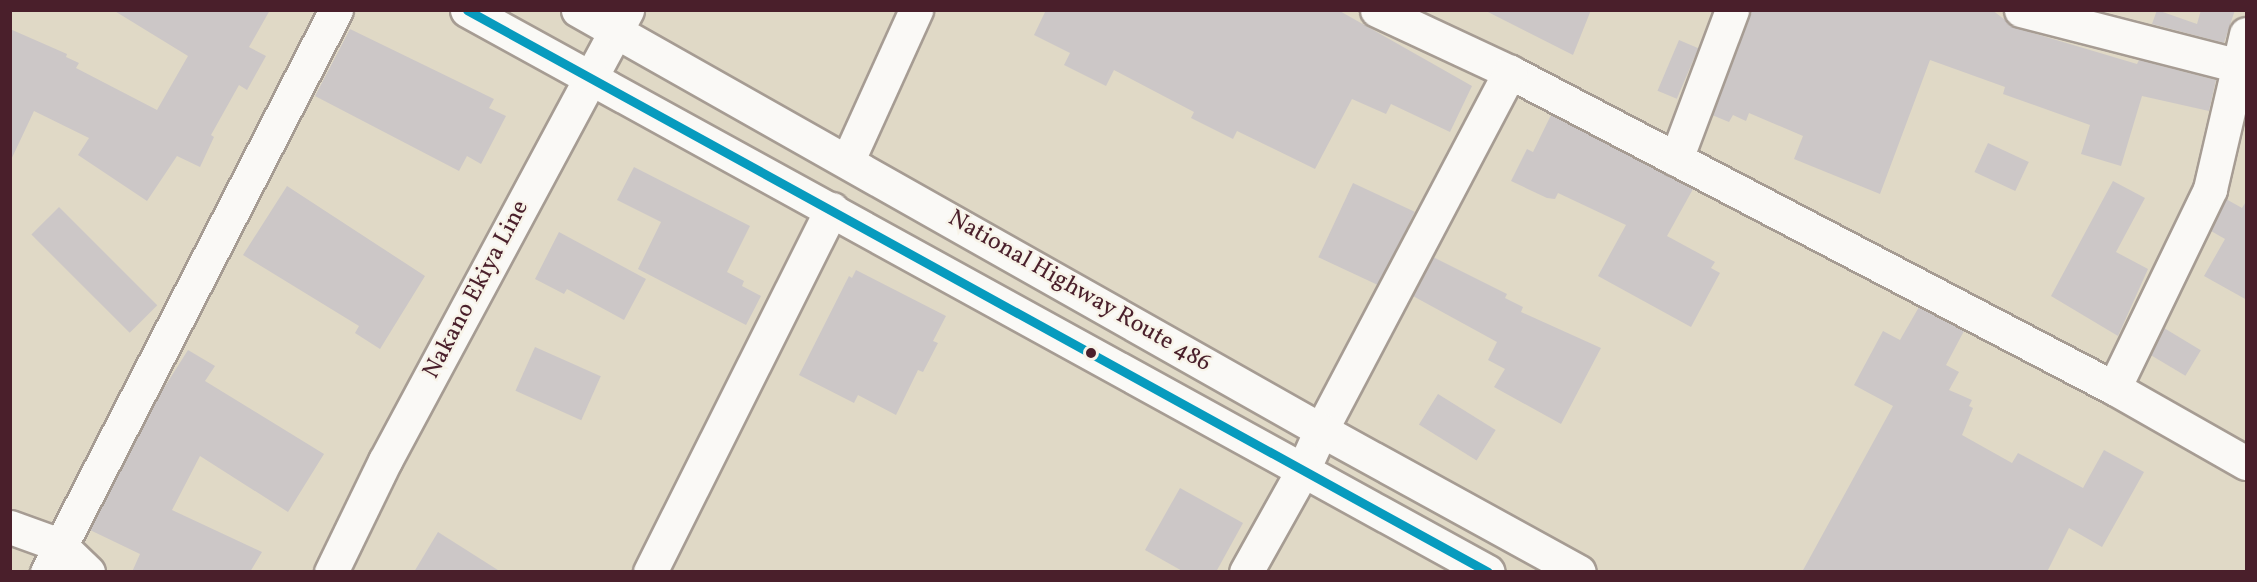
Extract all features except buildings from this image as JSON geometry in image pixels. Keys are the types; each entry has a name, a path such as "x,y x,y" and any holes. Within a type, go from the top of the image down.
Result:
{"main road":[{"path":"53,558 336,10"},
{"name":"National Highway Route 486","path":"467,10 1488,572"},
{"name":"National Highway Route 486","path":"579,10 622,21 848,160 1321,430 1579,572"},
{"path":"848,160 916,10"},
{"path":"1377,10 1510,72 2114,388 2247,463"},
{"path":"1676,159 1732,10"},
{"path":"2021,10 2239,66"},
{"name":"Nakano Ekiya Line","path":"331,572 385,461 622,21"},
{"path":"2114,388 2210,189 2247,34"},
{"path":"1246,572 1303,470 1321,430 1510,72"},
{"path":"650,572 832,209"},
{"path":"10,527 53,558 88,572"}],"transit line":[{"path":"467,10 1488,572"}]}
